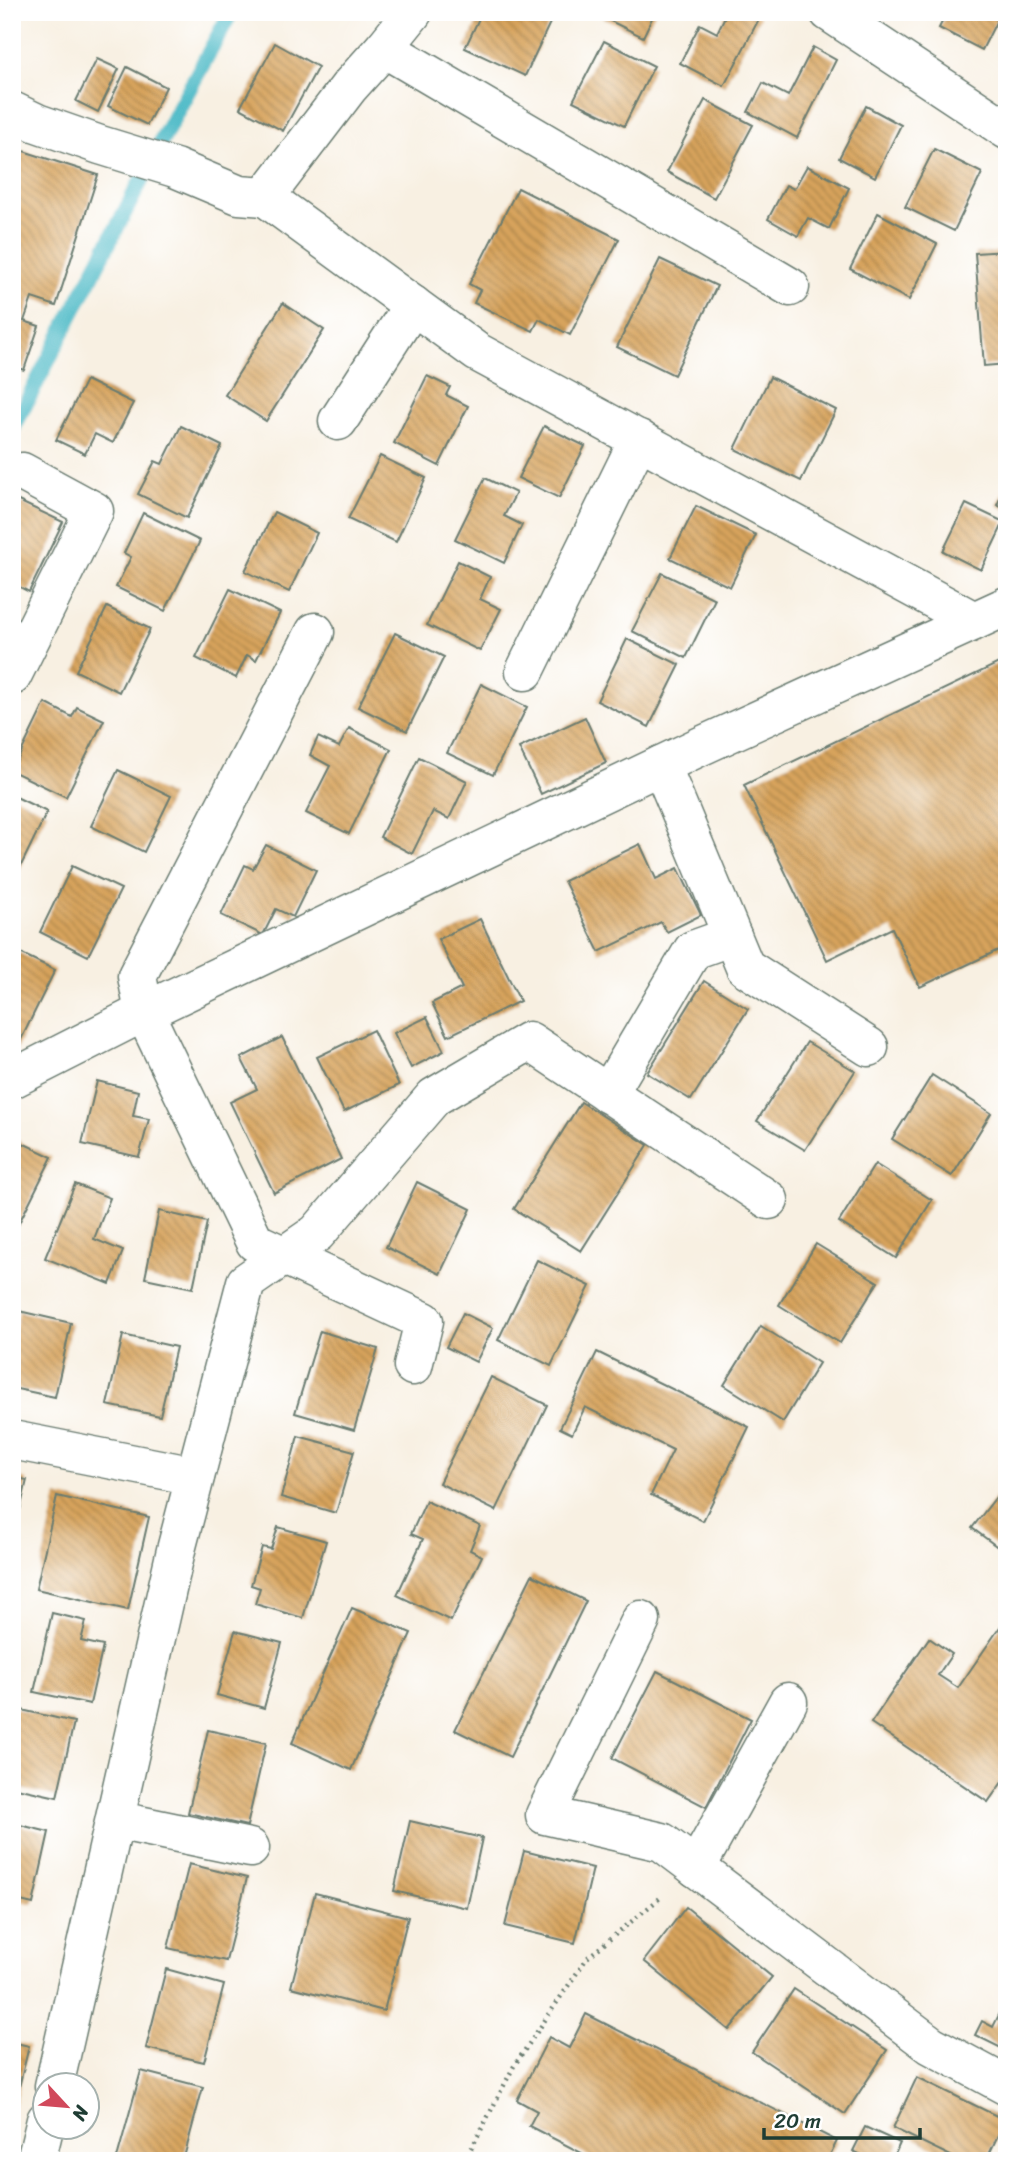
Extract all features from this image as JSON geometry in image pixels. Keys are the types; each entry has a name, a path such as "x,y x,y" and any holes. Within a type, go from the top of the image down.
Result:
{"street":[{"path":"265,197 349,87 413,12"},
{"path":"829,12 1007,130"},
{"path":"384,48 790,287"},
{"path":"12,111 37,123 175,168 239,195 265,197 477,352 639,439 990,613"},
{"path":"338,421 413,305"},
{"path":"525,671 639,439"},
{"path":"12,676 94,511 22,472"},
{"path":"12,1079 144,1012 661,765 990,613"},
{"path":"315,632 137,975 144,1012 255,1242 424,1321 413,1366"},
{"path":"661,765 745,967 869,1047"},
{"path":"608,1094 693,950 732,936"},
{"path":"57,2072 176,1550 246,1282 317,1233 434,1097 529,1041 769,1200"},
{"path":"12,1440 195,1476"},
{"path":"641,1620 545,1815 662,1842 931,2045 1007,2086"},
{"path":"696,1868 788,1702"},
{"path":"115,1820 250,1849"},
{"path":"36,2161 41,2142"}],"path":[{"path":"465,2161 514,2066 587,1958 696,1868"}],"building":[{"path":"482,12 555,12 525,76 465,48"},
{"path":"592,12 655,12 643,37"},
{"path":"727,12 750,12 760,17 724,86 680,63 700,24 717,33"},
{"path":"947,12 1001,12 982,50 939,28"},
{"path":"604,41 654,66 624,126 573,101"},
{"path":"275,43 318,67 283,131 240,108"},
{"path":"813,47 836,60 797,138 748,112 763,83 788,96"},
{"path":"97,59 119,69 98,112 76,101"},
{"path":"127,67 166,87 147,125 108,106"},
{"path":"705,100 753,125 714,198 667,172"},
{"path":"866,106 901,125 875,177 839,158"},
{"path":"17,149 98,175 56,306 32,298 24,321 39,326 24,370 12,366 12,164"},
{"path":"934,149 982,173 954,231 905,207"},
{"path":"807,166 849,188 829,229 808,218 798,236 768,219 786,185 794,189"},
{"path":"518,188 619,239 570,335 539,319 533,331 474,303 480,290 469,284"},
{"path":"878,213 937,244 909,300 850,269"},
{"path":"1007,251 1007,364 984,366 975,253"},
{"path":"660,259 717,286 674,375 617,347"},
{"path":"283,303 324,330 266,421 225,395"},
{"path":"427,376 450,387 446,395 468,406 439,466 394,443"},
{"path":"770,377 836,410 801,481 735,449"},
{"path":"86,380 133,403 113,443 95,434 85,454 56,440"},
{"path":"181,426 222,446 187,518 138,494 155,461 162,464"},
{"path":"544,426 585,446 559,498 518,478"},
{"path":"380,456 426,478 396,542 348,519"},
{"path":"485,478 516,493 504,516 522,525 504,563 455,539"},
{"path":"1007,484 1007,510 997,505"},
{"path":"12,498 63,522 29,592 12,583"},
{"path":"966,504 1004,522 981,570 943,551"},
{"path":"696,506 756,535 730,587 670,558"},
{"path":"274,512 317,533 289,592 245,571"},
{"path":"143,513 200,541 165,611 116,587 131,557 124,553"},
{"path":"458,561 490,577 480,599 501,609 480,651 427,625"},
{"path":"662,573 715,599 686,658 632,631"},
{"path":"230,589 280,613 256,660 247,655 236,678 196,658"},
{"path":"107,607 150,629 119,692 76,671"},
{"path":"395,633 444,657 407,731 358,707"},
{"path":"627,639 680,665 649,727 597,701"},
{"path":"1007,659 1007,946 920,987 892,928 827,960 744,785"},
{"path":"481,684 527,707 493,775 447,753"},
{"path":"45,703 72,717 77,707 104,720 66,797 12,771"},
{"path":"585,717 606,763 541,794 519,748"},
{"path":"349,728 391,749 349,834 306,813 330,766 310,755 318,737 339,747"},
{"path":"419,757 467,781 449,819 433,811 412,854 380,837"},
{"path":"118,770 171,796 144,852 91,826"},
{"path":"12,795 47,812 12,884"},
{"path":"640,844 656,879 678,868 701,915 667,932 661,922 599,952 564,881"},
{"path":"266,845 316,870 293,917 276,909 263,935 221,915 245,865 253,869"},
{"path":"72,866 121,889 88,956 40,932"},
{"path":"480,919 520,1001 448,1036 432,1003 462,988 438,939"},
{"path":"14,950 55,970 12,1058 12,954"},
{"path":"704,981 748,1009 691,1100 647,1073"},
{"path":"427,1017 444,1051 411,1068 394,1033"},
{"path":"373,1030 399,1085 344,1112 317,1057"},
{"path":"282,1037 341,1159 274,1193 230,1102 257,1089 241,1058"},
{"path":"807,1042 855,1071 805,1150 757,1121"},
{"path":"932,1075 991,1113 952,1176 892,1139"},
{"path":"97,1081 138,1091 133,1116 149,1119 139,1157 82,1144"},
{"path":"581,1102 648,1145 581,1251 514,1209"},
{"path":"12,1138 52,1157 12,1237"},
{"path":"875,1164 932,1200 896,1258 839,1222"},
{"path":"417,1182 471,1209 440,1274 386,1247"},
{"path":"75,1184 110,1198 94,1239 123,1251 110,1284 45,1258"},
{"path":"159,1211 207,1222 193,1288 145,1278"},
{"path":"816,1244 878,1282 840,1343 779,1305"},
{"path":"537,1260 590,1286 551,1366 498,1340"},
{"path":"19,1311 71,1323 55,1397 12,1388 12,1342"},
{"path":"463,1313 493,1328 476,1362 446,1347"},
{"path":"761,1326 819,1363 783,1422 724,1385"},
{"path":"320,1331 378,1349 354,1430 295,1413"},
{"path":"123,1335 176,1347 160,1416 107,1405"},
{"path":"597,1352 749,1427 703,1521 651,1495 673,1450 585,1407 572,1434 560,1428"},
{"path":"491,1377 547,1405 496,1511 439,1483"},
{"path":"298,1436 354,1451 336,1513 281,1497"},
{"path":"12,1477 27,1480 13,1540 12,1540"},
{"path":"1007,1483 1007,1554 972,1528"},
{"path":"57,1496 149,1517 128,1610 36,1589"},
{"path":"426,1501 480,1526 470,1550 482,1556 451,1621 397,1595 423,1539 411,1534"},
{"path":"278,1527 326,1541 303,1618 255,1604 260,1588 251,1585 262,1547 271,1549"},
{"path":"532,1575 586,1601 510,1757 455,1730"},
{"path":"352,1608 411,1633 351,1770 292,1743"},
{"path":"52,1613 86,1621 81,1641 103,1646 90,1704 34,1692"},
{"path":"1002,1624 1007,1627 1007,1775 988,1802 871,1723 929,1638 952,1654 938,1675 958,1688"},
{"path":"235,1631 282,1643 264,1708 217,1695"},
{"path":"657,1671 751,1719 706,1807 612,1758"},
{"path":"13,1708 74,1722 57,1797 12,1787"},
{"path":"208,1730 266,1743 247,1826 188,1813"},
{"path":"410,1821 482,1838 467,1908 394,1891"},
{"path":"12,1823 49,1832 33,1904 12,1899"},
{"path":"524,1851 593,1868 575,1943 505,1926"},
{"path":"189,1864 247,1878 226,1961 168,1948"},
{"path":"315,1893 408,1917 384,2011 291,1987"},
{"path":"686,1907 772,1977 729,2030 644,1961"},
{"path":"166,1969 224,1985 204,2062 146,2048"},
{"path":"794,1989 887,2050 845,2114 752,2052"},
{"path":"1007,1999 1007,2051 975,2035 982,2021 993,2027"},
{"path":"586,2014 837,2141 827,2161 597,2161 529,2126 537,2111 517,2100 549,2037 569,2048"},
{"path":"12,2042 29,2046 13,2112 12,2111"},
{"path":"141,2071 203,2087 183,2161 127,2161 117,2158"},
{"path":"917,2077 1005,2120 986,2161 961,2161 893,2128"},
{"path":"865,2127 900,2143 892,2161 874,2161 853,2151"}],"waterway":[{"path":"12,430 231,12"}]}
